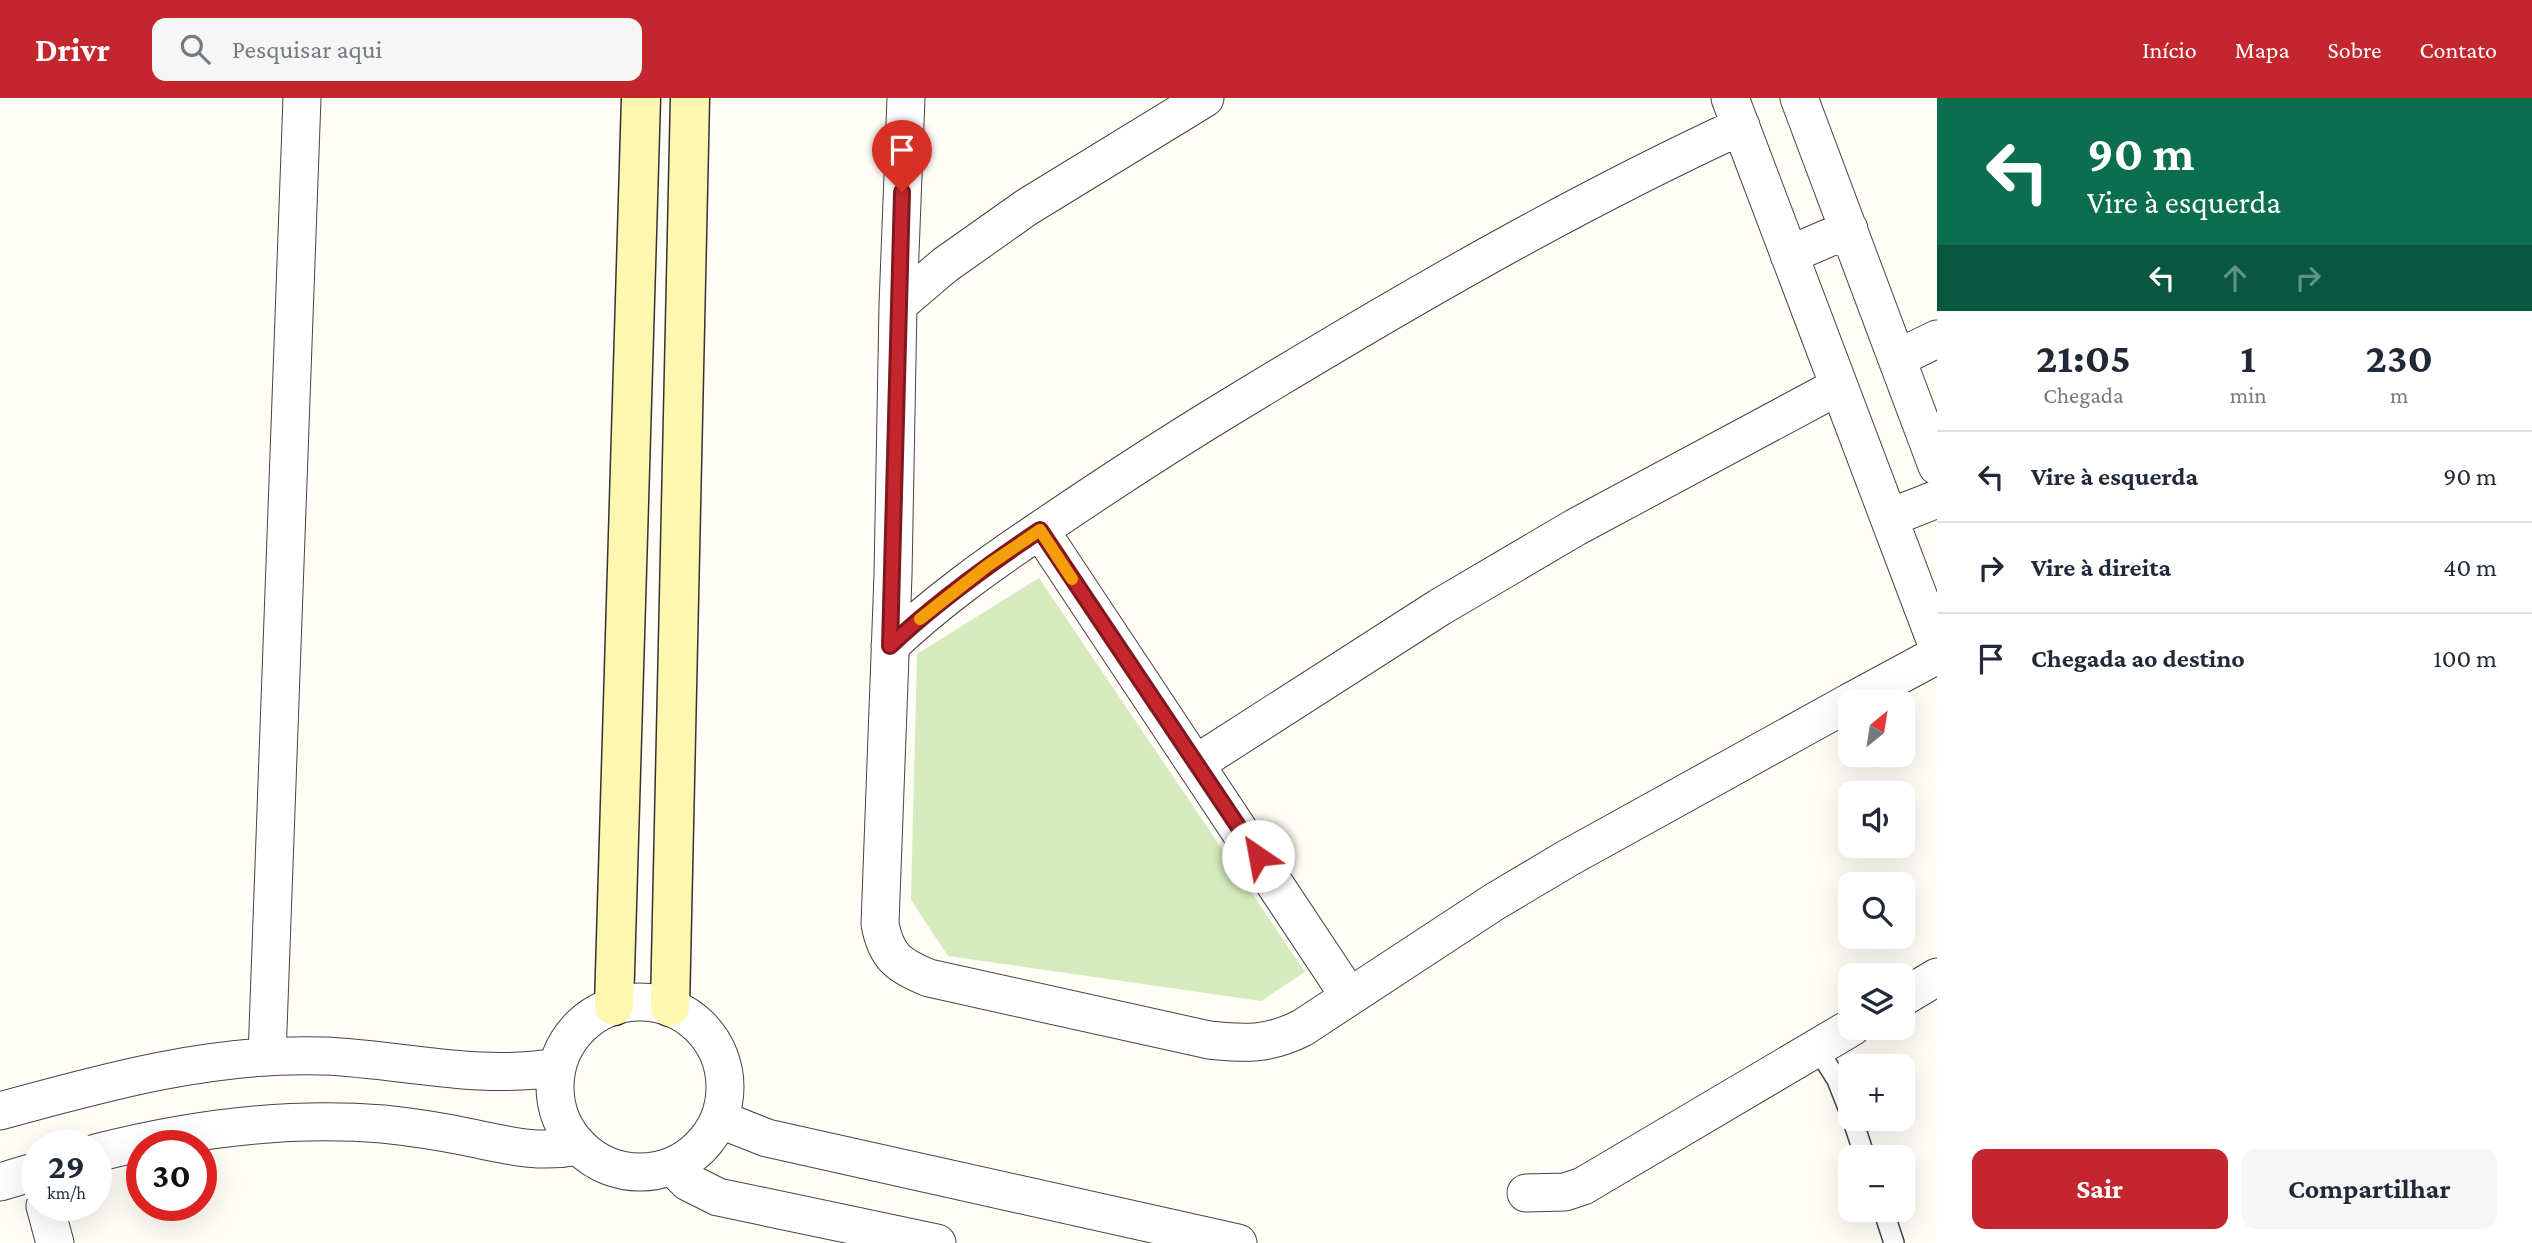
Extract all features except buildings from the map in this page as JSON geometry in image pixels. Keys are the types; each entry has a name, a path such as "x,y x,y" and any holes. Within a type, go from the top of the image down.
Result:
{"street":[{"path":"267,1057 302,98"},
{"path":"614,1006 641,98"},
{"path":"670,1007 690,98"},
{"path":"906,98 880,924 888,951 899,963 929,978 1209,1040 1237,1043 1282,1038 1547,871 1650,811 1838,709"},
{"path":"898,304 945,265 1027,207 1205,98"},
{"path":"1799,98 1937,466"},
{"path":"890,646 987,566 1182,436 1472,264 1617,186 1735,112 1937,645"},
{"path":"1789,255 1849,229"},
{"path":"1898,358 1937,339"},
{"path":"1196,764 1338,671 1508,567 1688,465 1839,386"},
{"path":"1889,518 1937,499"},
{"path":"1040,530 1349,996"},
{"path":"1872,690 1937,654"},
{"path":"1915,990 1937,977"},
{"path":"652,1002 670,1007 694,1021 711,1040 723,1064 726,1091 721,1117 710,1138 693,1155 673,1167 632,1173 603,1164 578,1146 565,1129 557,1109 554,1088 556,1067 564,1047 577,1029 594,1015 614,1006 652,1002"},
{"path":"1526,1193 1565,1192 1583,1186 1838,1035"},
{"path":"0,1111 133,1077 267,1057 324,1056 499,1072 556,1067"},
{"path":"721,1117 767,1138 1238,1243"},
{"path":"112,1149 211,1128 318,1122 381,1124 433,1130 539,1151 578,1146"},
{"path":"673,1167 688,1182 718,1197 937,1243"},
{"path":"0,1182 21,1177"},
{"path":"49,1221 55,1243"}],"lane":[{"path":"1817,1048 1838,1083"},
{"path":"1887,1222 1894,1243"}],"green space":[{"path":"1039,578 1305,972 1261,1001 948,956 911,900 917,654"}],"slow traffic":[{"path":"920,619 987,566 1040,530 1072,579"}],"route":[{"path":"902,192 890,646 987,566 1040,530 1258,856"}]}
